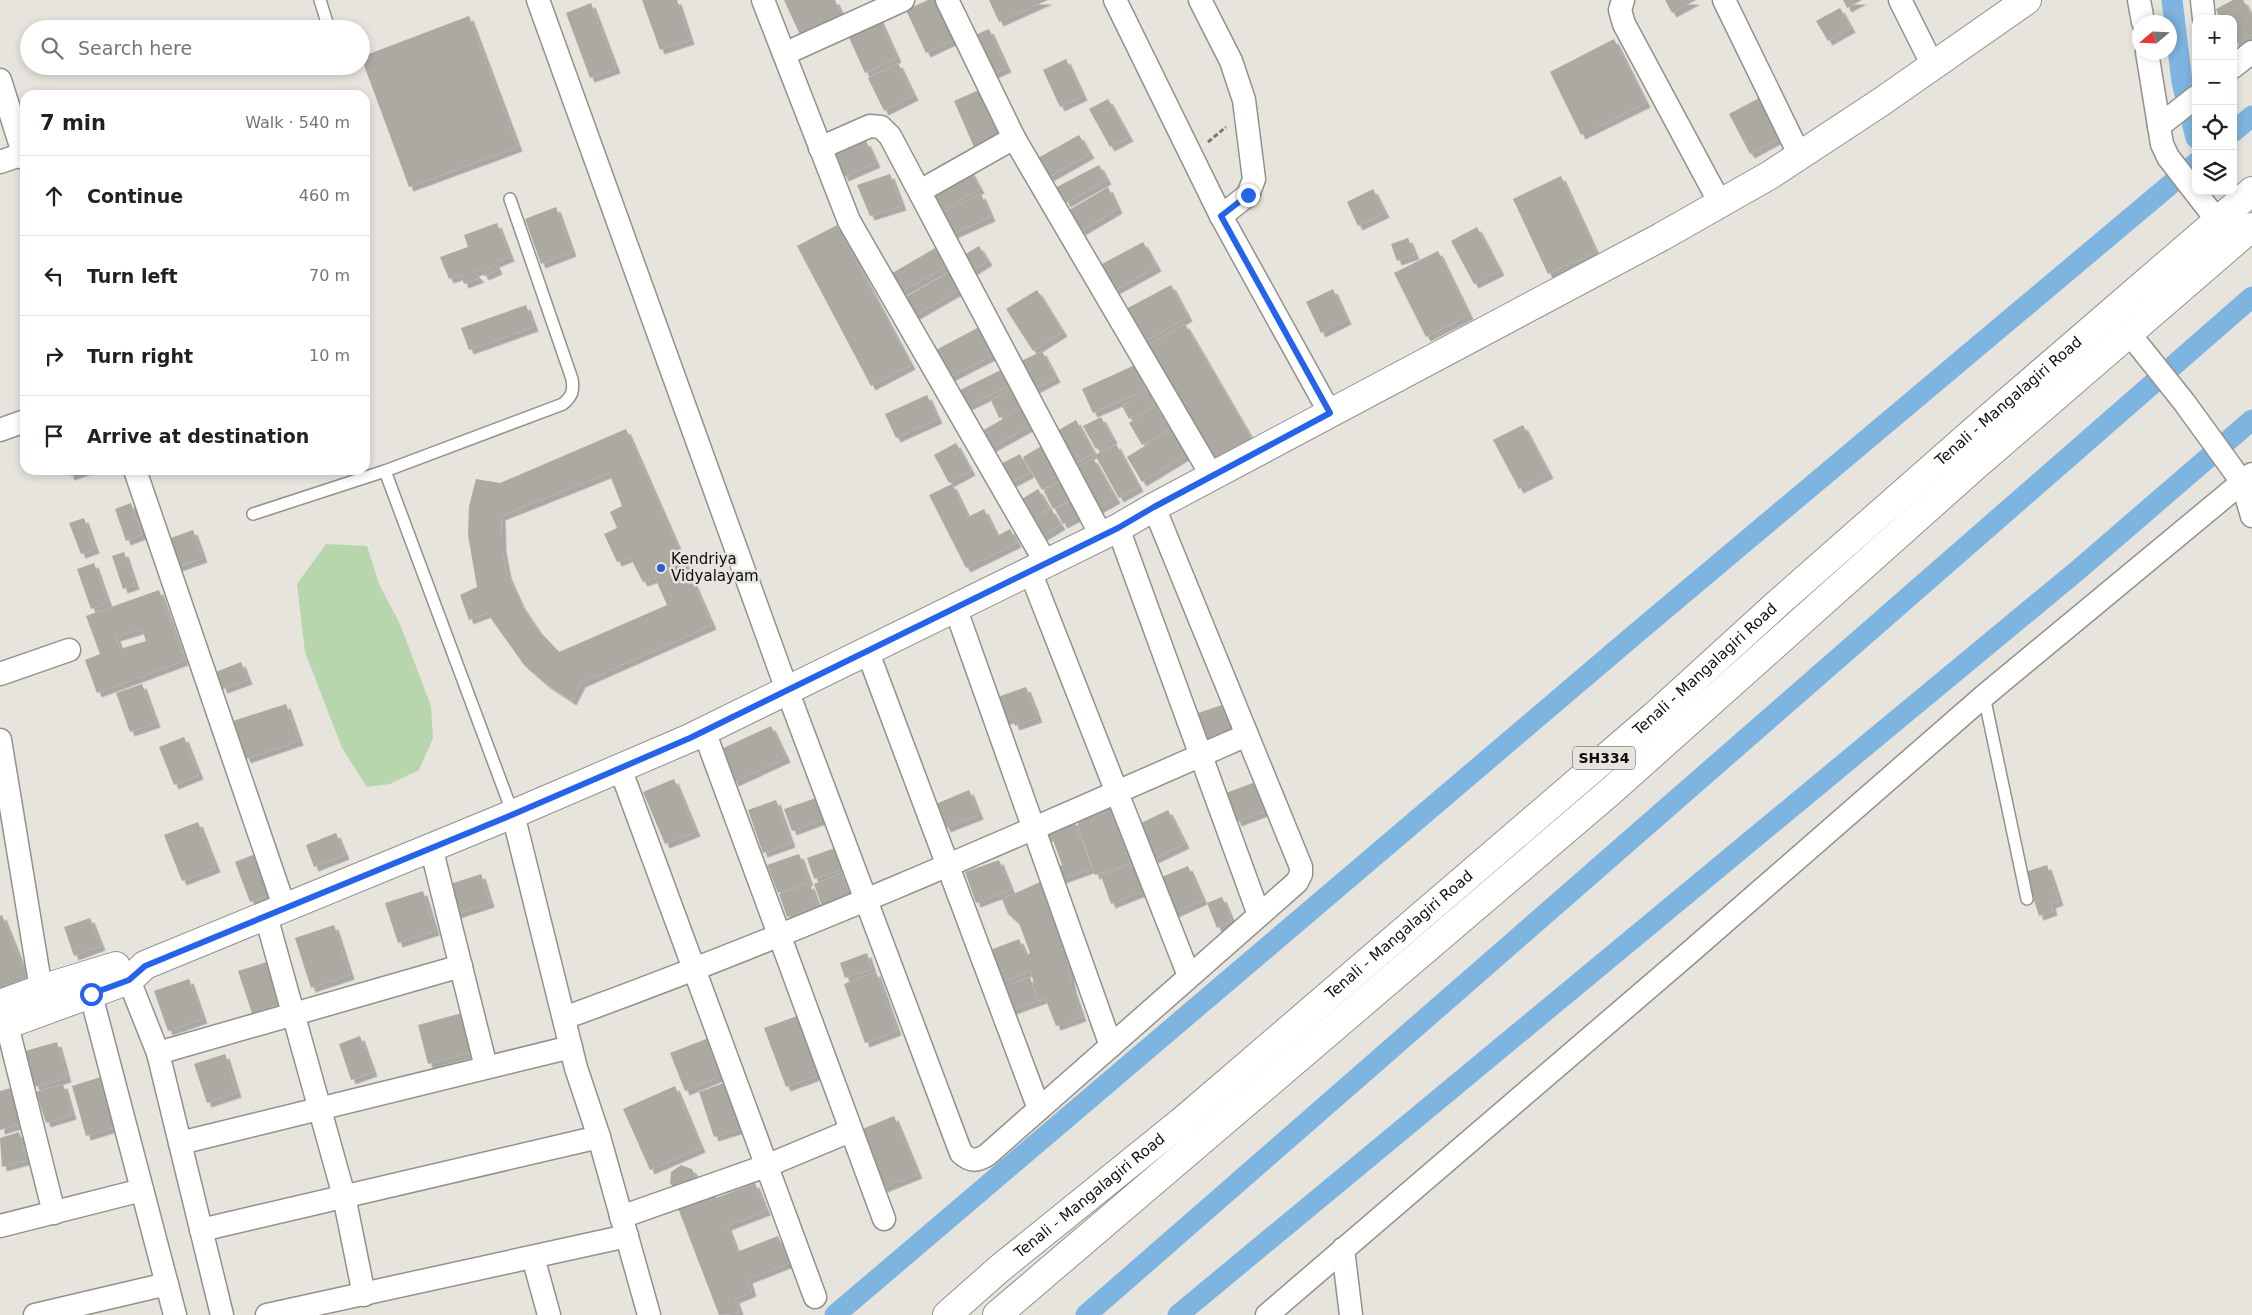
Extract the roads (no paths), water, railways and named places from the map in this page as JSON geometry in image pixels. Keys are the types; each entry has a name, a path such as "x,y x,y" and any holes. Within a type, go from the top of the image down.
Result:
{"main road":[{"path":"2,1019 91,994 275,912 514,814 620,768 704,731 1109,532 1720,204 1800,156 2026,0"},
{"name":"Tenali - Mangalagiri Road","path":"947,1315 999,1269 1181,1122 1653,716 1984,422 2211,212 2252,191"},
{"name":"SH334","path":"997,1315 1611,791 1862,566 2136,342 2243,235"},
{"path":"2,1019 40,989 124,964 137,973"}],"street":[{"path":"538,0 864,899 960,1153 969,1160 978,1161 1039,1109 1297,882 1301,874 1301,866 1154,507"},
{"path":"763,0 849,221 1038,567 1117,792 1189,976"},
{"path":"784,54 903,0"},
{"path":"947,0 1014,138 1212,476"},
{"path":"1115,0 1221,216 1330,413"},
{"path":"1200,0 1231,62 1247,111 1254,179 1248,195 1221,216"},
{"path":"1623,0 1620,10 1624,24 1720,204"},
{"path":"1724,0 1800,156"},
{"path":"1900,0 1932,66"},
{"path":"2139,0 2142,15"},
{"path":"2202,0 2204,15"},
{"path":"2237,64 2252,52"},
{"path":"2149,60 2162,144 2168,157 2211,212 2243,235"},
{"path":"0,80 14,158"},
{"path":"2160,126 2192,100"},
{"path":"820,148 870,126 881,128 890,136 1109,532 1200,756 1259,915"},
{"path":"920,191 1014,138"},
{"path":"2136,342 2242,475 2252,516"},
{"path":"0,430 20,423"},
{"path":"137,475 275,912 293,1014 344,1196 364,1295"},
{"path":"1267,1315 2242,475"},
{"path":"955,607 1111,1046"},
{"path":"0,674 69,650"},
{"path":"867,650 1039,1109"},
{"path":"704,731 884,1219"},
{"path":"564,1018 695,970 780,935 1247,735"},
{"path":"0,740 40,989"},
{"path":"620,768 815,1297"},
{"path":"514,814 571,1047 599,1137 649,1315"},
{"path":"431,847 486,1067"},
{"path":"158,1053 460,966"},
{"path":"137,973 222,1315"},
{"path":"91,994 175,1315"},
{"path":"2,1019 54,1212"},
{"path":"180,1144 571,1047"},
{"path":"267,1315 317,1310 364,1295 533,1257 624,1226 850,1131"},
{"path":"201,1230 599,1137"},
{"path":"0,1226 142,1190"},
{"path":"1344,1249 1351,1315"},
{"path":"533,1257 549,1315"},
{"path":"35,1315 167,1284"}],"lane":[{"path":"320,0 326,20"},
{"path":"254,514 385,471 563,404 570,398 574,390 572,379 510,199"},
{"path":"385,471 514,814"},
{"path":"1984,696 2027,900"}],"waterway":[{"path":"2172,0 2182,82 2192,122"},
{"path":"2237,129 2252,116"},
{"path":"835,1315 1640,630 2192,166"},
{"path":"1086,1315 2252,297"},
{"path":"1178,1315 2078,570 2252,420"}],"place":[{"name":"Kendriya Vidyalayam","path":"661,568"}]}
